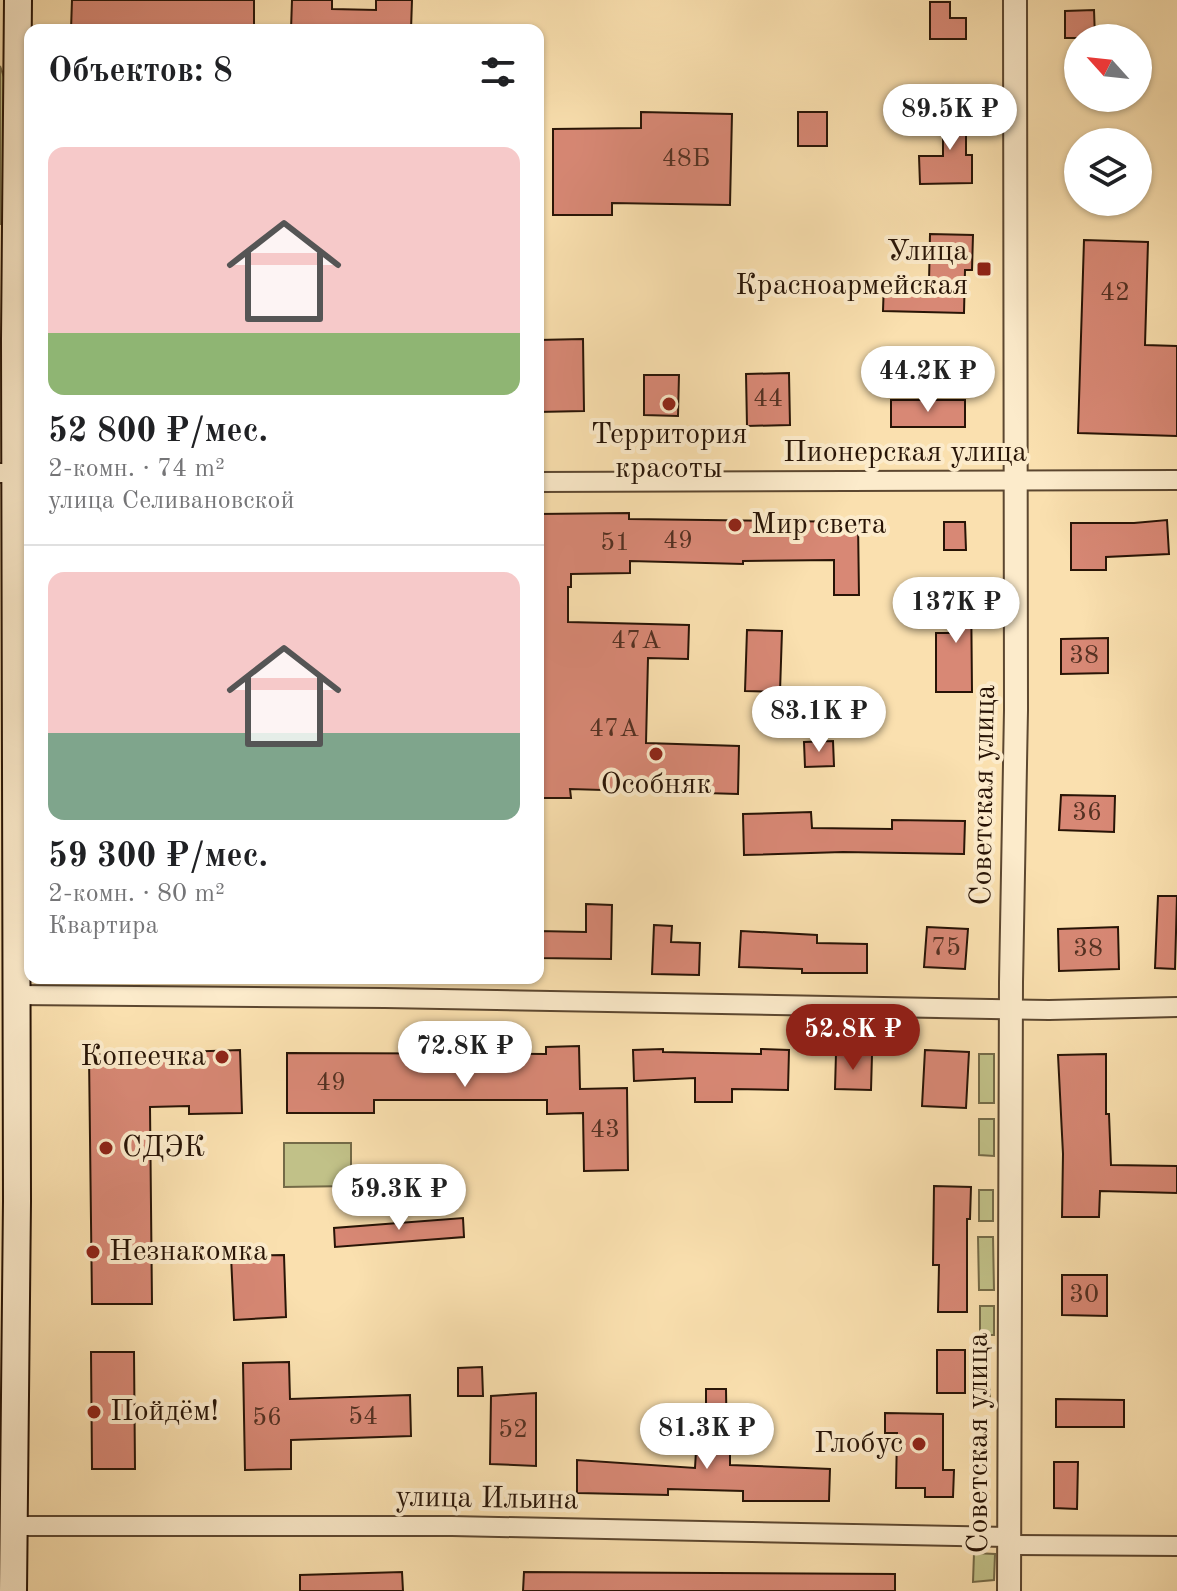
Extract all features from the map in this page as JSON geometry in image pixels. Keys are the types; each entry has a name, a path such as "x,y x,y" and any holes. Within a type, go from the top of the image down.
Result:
{"main road":[{"path":"13,1591 18,0"}],"street":[{"name":"Советская улица","path":"1009,1591 1016,710 1015,0"},
{"name":"Пионерская улица","path":"544,482 1177,480"},
{"path":"16,995 1012,1009 1177,1007"},
{"name":"улица Ильина","path":"14,1526 452,1526 1177,1546"}],"green space":[{"path":"0,66 4,77 5,224 0,224"},
{"path":"979,1054 994,1054 994,1103 979,1103"},
{"path":"979,1119 994,1119 994,1156 979,1155"},
{"path":"284,1143 351,1143 351,1186 284,1187"},
{"path":"979,1190 993,1190 993,1221 979,1221"},
{"path":"978,1237 993,1237 994,1290 979,1290"},
{"path":"980,1306 994,1306 994,1335 980,1335"},
{"path":"975,1353 989,1353 990,1402 976,1403"},
{"path":"974,1553 995,1554 994,1580 973,1582"}],"building":[{"path":"72,0 254,0 254,24 71,24"},
{"path":"292,0 332,0 332,9 376,10 376,0 412,0 411,24 291,24"},
{"path":"930,2 950,2 950,18 966,18 966,39 930,39"},
{"path":"1094,10 1094,24 1065,24 1065,11"},
{"path":"943,105 966,105 966,155 972,155 972,183 920,184 919,156 943,156"},
{"path":"641,112 732,114 730,205 612,203 612,215 553,215 553,129 641,128"},
{"path":"798,112 827,112 827,146 798,146"},
{"path":"930,234 973,235 972,270 965,270 964,313 883,311 884,281 929,283"},
{"path":"1084,240 1148,242 1145,345 1177,346 1177,436 1078,433"},
{"path":"583,339 584,411 544,412 544,340"},
{"path":"789,373 790,425 747,426 746,374"},
{"path":"644,375 679,375 678,416 644,415"},
{"path":"891,400 965,400 965,427 891,427"},
{"path":"629,513 629,519 858,522 859,595 834,595 834,560 743,561 743,564 630,561 630,573 571,574 568,622 689,625 688,659 648,658 646,743 739,746 738,794 570,789 571,798 544,798 544,514"},
{"path":"1167,520 1169,554 1106,557 1106,570 1071,570 1071,523"},
{"path":"944,522 965,522 966,550 944,550"},
{"path":"971,583 972,692 936,692 936,633 951,633 951,584"},
{"path":"747,630 782,631 780,692 745,691"},
{"path":"1108,638 1108,673 1061,674 1061,639"},
{"path":"833,741 834,766 805,767 804,742"},
{"path":"1061,795 1115,796 1114,832 1059,830"},
{"path":"811,812 812,828 892,829 892,820 965,821 964,854 843,852 744,855 743,814"},
{"path":"1158,896 1177,896 1175,969 1155,968"},
{"path":"586,904 612,905 611,959 544,958 544,931 586,932"},
{"path":"654,925 672,926 671,942 700,943 699,975 652,974"},
{"path":"927,927 968,929 965,969 924,967"},
{"path":"1118,927 1119,969 1059,971 1058,929"},
{"path":"741,931 817,935 817,943 867,944 867,973 802,973 802,969 739,967"},
{"path":"579,1046 580,1089 627,1088 628,1170 584,1171 583,1113 547,1114 547,1100 374,1100 374,1113 287,1113 287,1053 546,1054 546,1047"},
{"path":"663,1049 663,1052 761,1054 761,1049 789,1050 788,1090 732,1089 732,1102 695,1102 695,1078 634,1081 633,1050"},
{"path":"240,1050 242,1113 189,1114 189,1106 150,1107 152,1304 92,1304 89,1055"},
{"path":"925,1050 969,1052 966,1108 922,1106"},
{"path":"836,1053 872,1055 871,1090 835,1089"},
{"path":"1106,1054 1106,1114 1109,1114 1111,1165 1177,1166 1177,1193 1100,1191 1099,1217 1062,1217 1063,1154 1058,1055"},
{"path":"934,1186 971,1187 970,1219 967,1219 967,1312 938,1312 939,1265 933,1265"},
{"path":"463,1218 464,1237 335,1247 334,1228"},
{"path":"284,1255 286,1317 234,1320 231,1256"},
{"path":"1062,1275 1107,1275 1107,1316 1062,1315"},
{"path":"937,1350 965,1350 965,1393 937,1393"},
{"path":"91,1352 134,1352 135,1469 92,1469"},
{"path":"289,1362 290,1399 410,1395 411,1436 291,1440 291,1469 245,1470 243,1363"},
{"path":"482,1367 483,1396 458,1396 458,1368"},
{"path":"706,1389 726,1389 730,1465 830,1469 829,1501 743,1501 743,1491 668,1489 668,1495 577,1493 577,1460 695,1468 696,1451 706,1452"},
{"path":"536,1393 536,1466 490,1464 491,1396"},
{"path":"1056,1399 1124,1400 1124,1427 1056,1427"},
{"path":"885,1413 943,1414 943,1470 954,1470 953,1497 925,1497 925,1488 896,1488 897,1433 885,1433"},
{"path":"1054,1462 1078,1462 1077,1509 1054,1508"},
{"path":"402,1572 403,1591 300,1591 300,1575"},
{"path":"524,1572 895,1574 895,1591 523,1591"}],"place":[{"name":"Улица Красноармейская","path":"984,269"},
{"name":"Территория красоты","path":"669,404"},
{"name":"Мир света","path":"735,525"},
{"name":"Особняк","path":"656,754"},
{"name":"Копеечка","path":"222,1057"},
{"name":"СДЭК","path":"106,1148"},
{"name":"Незнакомка","path":"93,1252"},
{"name":"Пойдём!","path":"94,1412"},
{"name":"Глобус","path":"919,1444"}]}
